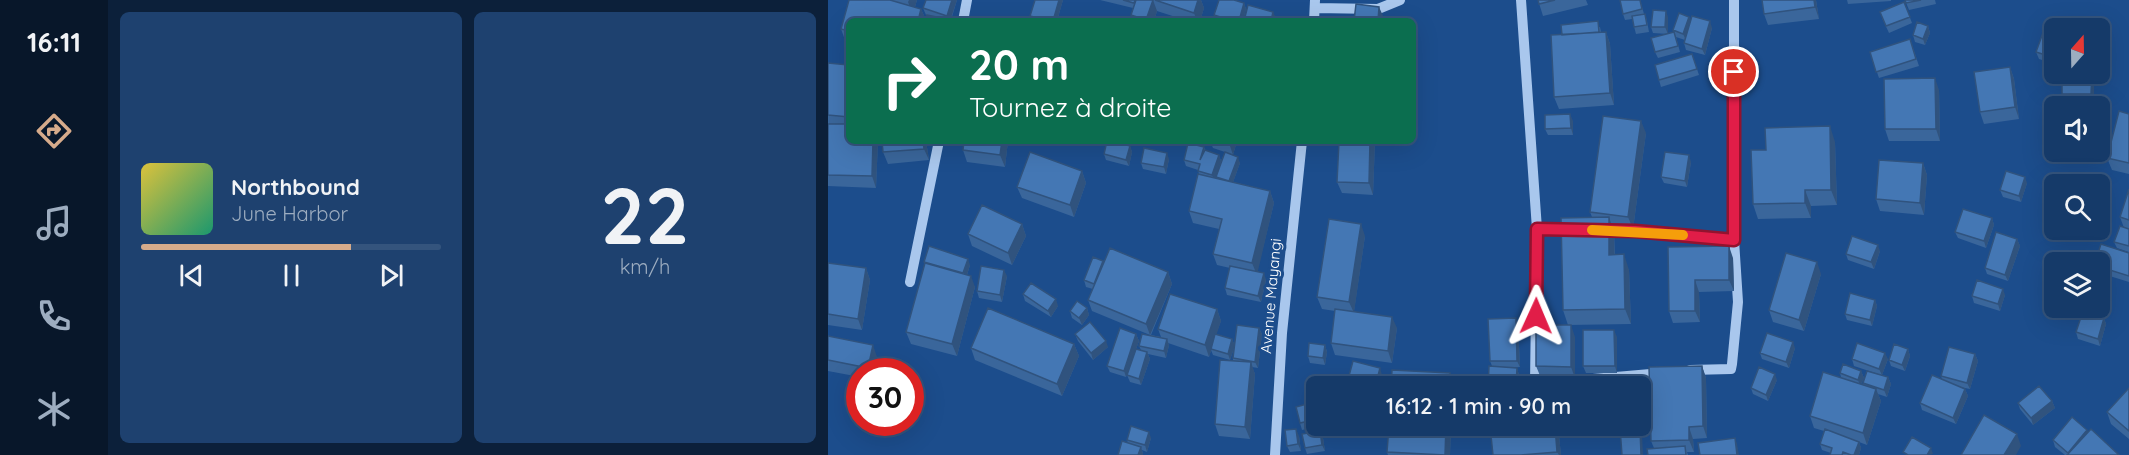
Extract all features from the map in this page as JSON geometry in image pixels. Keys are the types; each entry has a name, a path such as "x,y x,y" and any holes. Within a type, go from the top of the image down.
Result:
{"street":[{"path":"964,18 968,0"},
{"path":"1315,4 1378,9 1400,0"},
{"path":"1521,0 1537,229 1535,384 1676,371 1731,369 1738,302 1734,240 1734,0"},
{"path":"910,282 938,144"},
{"name":"Avenue Mayangi","path":"1275,455 1282,333 1302,144"},
{"path":"1537,229 1635,231 1734,240"}],"building":[{"path":"849,0 890,0 921,9 919,18 846,18 846,30 841,29"},
{"path":"926,0 952,0 947,16 923,8"},
{"path":"1035,0 1059,0 1054,18 1030,16"},
{"path":"1136,0 1153,0 1147,18 1131,15"},
{"path":"1155,0 1198,0 1194,13"},
{"path":"1219,0 1244,3 1240,18 1224,18 1214,15"},
{"path":"1538,0 1555,0 1539,4"},
{"path":"1620,0 1640,0 1642,9 1623,14"},
{"path":"1762,0 1814,0 1815,7 1764,14"},
{"path":"1905,0 1921,0 1906,3"},
{"path":"1904,2 1910,17 1886,26 1880,12"},
{"path":"1356,4 1379,7 1378,18 1354,18"},
{"path":"1248,5 1273,12 1272,18 1245,18"},
{"path":"1653,10 1666,11 1665,27 1651,27"},
{"path":"1679,13 1689,17 1683,34 1673,30"},
{"path":"1645,14 1647,25 1634,27 1632,16"},
{"path":"1692,16 1710,21 1702,49 1684,43"},
{"path":"1598,21 1599,32 1562,35 1561,25"},
{"path":"1917,22 1928,26 1923,39 1913,35"},
{"path":"2044,30 2044,55 2036,52"},
{"path":"1606,32 1610,93 1554,97 1551,35"},
{"path":"1674,32 1678,46 1655,52 1651,38"},
{"path":"1910,39 1916,59 1876,72 1870,52"},
{"path":"1692,54 1697,69 1659,80 1655,65"},
{"path":"828,63 846,65 846,117 828,115"},
{"path":"2010,67 2015,107 1980,112 1974,72"},
{"path":"1935,78 1936,129 1885,129 1884,79"},
{"path":"2062,84 2092,84 2091,94 2062,94"},
{"path":"2119,111 2129,114 2129,163 2110,159 2110,146"},
{"path":"1570,114 1571,128 1545,129 1545,115"},
{"path":"1603,116 1641,121 1628,217 1590,212"},
{"path":"828,124 846,124 846,144 873,144 872,176 828,175"},
{"path":"1830,126 1831,190 1805,190 1805,203 1753,204 1751,150 1766,150 1765,128"},
{"path":"882,144 923,144 924,149 883,152"},
{"path":"964,144 1002,144 1000,155 963,150"},
{"path":"1106,144 1130,146 1126,160 1104,154"},
{"path":"1188,144 1204,147 1200,160 1205,150 1219,155 1212,175 1198,171 1200,164 1184,160"},
{"path":"1339,144 1370,144 1369,183 1337,182"},
{"path":"1144,148 1167,153 1164,167 1141,163"},
{"path":"1030,152 1082,171 1070,205 1017,187"},
{"path":"1225,152 1238,157 1229,181 1216,177"},
{"path":"1665,152 1689,155 1685,181 1661,177"},
{"path":"1879,160 1923,163 1920,203 1876,199"},
{"path":"2006,171 2025,177 2019,196 2000,190"},
{"path":"1198,174 1270,191 1252,263 1213,254 1222,219 1189,211"},
{"path":"2129,189 2129,220 2120,217"},
{"path":"982,205 1022,224 1008,253 968,234"},
{"path":"1963,209 1992,218 1984,241 1955,232"},
{"path":"1609,217 1609,255 1624,254 1625,309 1563,310 1561,218"},
{"path":"1329,219 1361,224 1349,302 1317,297"},
{"path":"2120,226 2129,229 2129,246 2114,242"},
{"path":"1996,232 2017,239 2005,275 1985,268"},
{"path":"1852,236 1878,245 1871,262 1846,254"},
{"path":"2101,244 2129,253 2129,276 2110,270 2110,252 2098,252"},
{"path":"929,246 968,259 963,273 924,262"},
{"path":"1729,246 1729,280 1695,280 1695,311 1669,311 1668,247"},
{"path":"1110,248 1168,272 1146,324 1088,300"},
{"path":"1786,253 1817,262 1799,320 1769,310"},
{"path":"1093,257 1103,261 1094,284 1084,280"},
{"path":"828,263 866,268 858,319 828,314"},
{"path":"925,263 971,276 952,344 906,332"},
{"path":"981,266 1004,270 1000,295 977,291"},
{"path":"1230,266 1264,273 1258,296 1225,288"},
{"path":"1977,280 2003,289 1998,304 1972,296"},
{"path":"1031,283 1056,299 1048,311 1023,294"},
{"path":"1850,293 1875,300 1870,320 1845,314"},
{"path":"1170,294 1217,309 1205,345 1158,329"},
{"path":"1077,301 1087,308 1079,318 1070,311"},
{"path":"988,308 1074,344 1057,384 971,348"},
{"path":"1335,309 1392,317 1388,351 1331,343"},
{"path":"1516,318 1517,361 1490,361 1488,319"},
{"path":"2081,318 2104,318 2098,339 2076,332"},
{"path":"1090,322 1106,341 1091,353 1075,334"},
{"path":"1237,325 1259,328 1255,362 1233,358"},
{"path":"1536,325 1571,325 1571,367 1536,366"},
{"path":"1120,328 1136,334 1124,371 1107,366"},
{"path":"1583,330 1614,330 1615,366 1583,366"},
{"path":"1767,333 1793,342 1786,362 1760,353"},
{"path":"1142,334 1167,339 1164,351 1139,346"},
{"path":"1215,334 1232,339 1228,354 1211,349"},
{"path":"828,336 873,345 870,358 846,358 846,364 828,360"},
{"path":"1309,343 1325,345 1323,358 1308,356"},
{"path":"1857,343 1885,353 1879,369 1852,359"},
{"path":"1894,344 1908,349 1902,365 1889,360"},
{"path":"1949,347 1975,354 1967,383 1941,376"},
{"path":"1136,349 1147,352 1139,379 1127,375"},
{"path":"1220,360 1251,362 1245,427 1215,424"},
{"path":"1353,361 1380,368 1378,376 1349,376"},
{"path":"1843,364 1861,371 1858,380 1840,373"},
{"path":"1489,366 1517,368 1517,376 1489,376"},
{"path":"1702,366 1703,426 1689,427 1689,440 1651,441 1649,367"},
{"path":"1759,367 1775,374 1766,395 1751,388"},
{"path":"1392,370 1450,373 1450,376 1392,376"},
{"path":"1867,371 1888,377 1884,390 1863,383"},
{"path":"1823,372 1876,389 1863,433 1810,416"},
{"path":"1932,375 1965,389 1953,418 1920,403"},
{"path":"2039,386 2052,401 2031,418 2018,403"},
{"path":"2129,388 2129,431 2107,412"},
{"path":"1306,404 1306,422 1300,423 1296,407"},
{"path":"1984,415 2017,434 2004,455 1961,455"},
{"path":"2072,417 2087,430 2068,453 2053,440"},
{"path":"1131,426 1149,432 1145,445 1127,440"},
{"path":"1296,429 1298,444 1287,446 1285,430"},
{"path":"1825,429 1859,442 1854,455 1843,452 1842,455 1830,455 1832,448 1820,444"},
{"path":"2091,429 2119,455 2067,455"},
{"path":"1302,434 1321,436 1322,445 1305,448"},
{"path":"1388,436 1446,436 1445,455 1387,452"},
{"path":"1491,436 1556,436 1557,452 1493,455"},
{"path":"1621,436 1640,436 1641,455 1622,455"},
{"path":"1912,437 1931,448 1927,455 1908,455 1903,452"},
{"path":"1735,438 1737,455 1700,455 1698,443"},
{"path":"1122,441 1141,447 1138,455 1118,455"},
{"path":"1685,446 1686,455 1648,455 1647,449"}],"slow traffic":[{"path":"1592,230 1683,235"}],"route":[{"path":"1536,316 1537,229 1635,231 1734,240 1734,72"}]}
